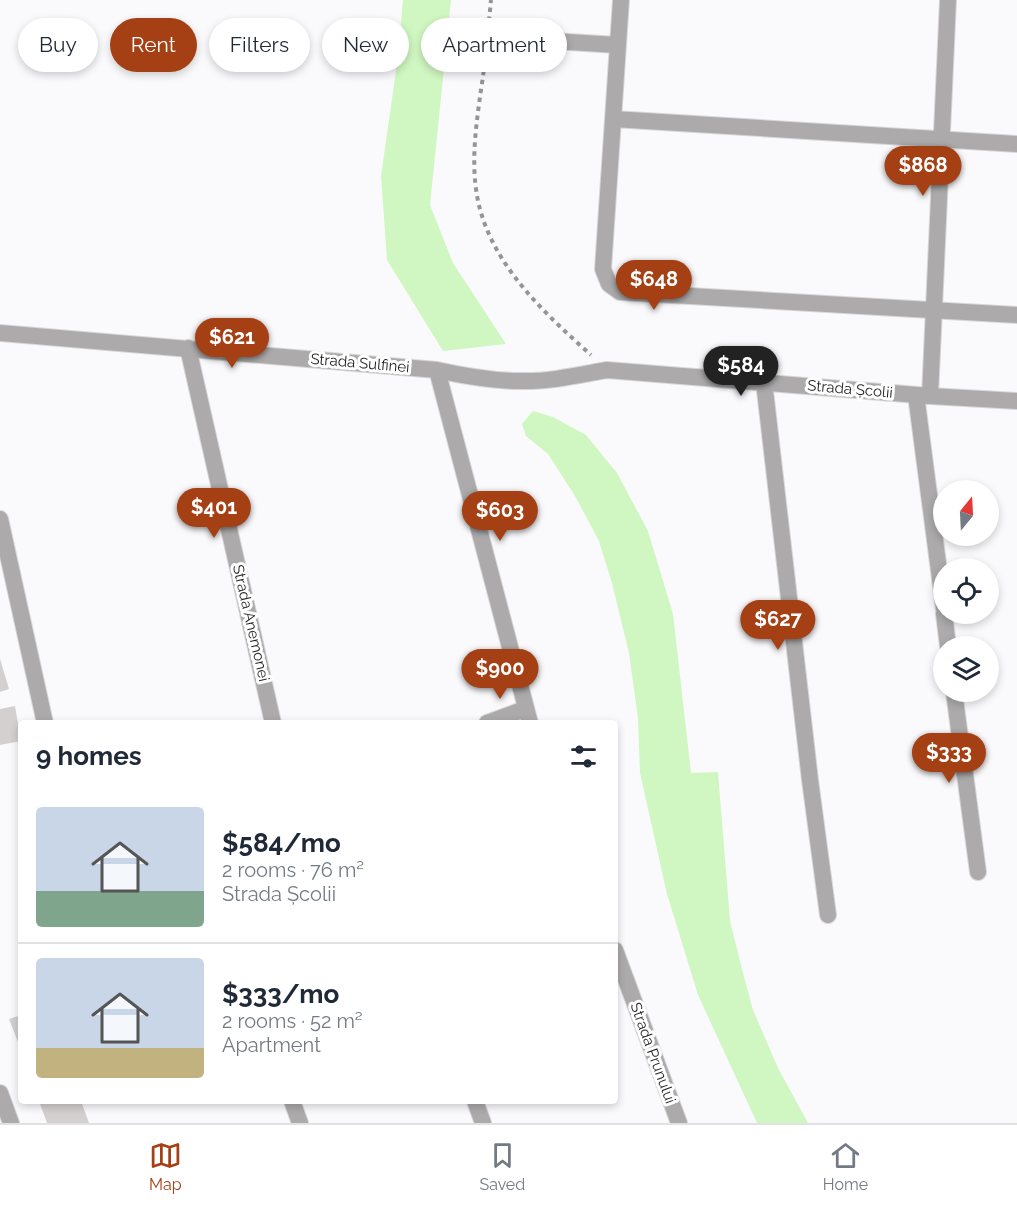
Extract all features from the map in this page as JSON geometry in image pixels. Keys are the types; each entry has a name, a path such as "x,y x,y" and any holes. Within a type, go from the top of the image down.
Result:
{"street":[{"path":"621,0 603,268 609,284 620,292 1017,315"},
{"path":"939,558 923,395 934,310 948,0"},
{"path":"567,42 617,45"},
{"path":"613,119 1017,144"},
{"name":"Strada Sulfinei","path":"0,333 437,370 469,377"},
{"name":"Strada Anemonei","path":"188,348 272,720"},
{"path":"437,370 528,716 505,720"},
{"name":"Strada Școlii","path":"469,377 520,381 565,378 607,370 1017,401"},
{"path":"764,382 828,915"},
{"path":"0,519 44,720"},
{"path":"955,702 978,872"},
{"name":"Strada Prunului","path":"618,958 679,1123"},
{"path":"0,1093 11,1123"},
{"path":"293,1104 300,1123"},
{"path":"476,1104 483,1123"}],"path":[{"path":"490,18 492,0"},
{"path":"483,72 475,156 476,190 487,230 509,270 546,314 607,370"}],"green space":[{"path":"403,0 451,0 449,18 421,18 421,72 444,72 430,205 453,263 506,344 443,351 387,260 381,176 396,72 409,72 409,18 401,18"},
{"path":"533,411 553,417 586,435 617,473 648,531 673,614 691,773 718,772 730,921 753,1010 778,1068 808,1123 757,1123 698,995 667,894 640,773 638,718 629,653 612,583 599,541 575,496 548,454 526,436 522,424"}],"building":[{"path":"0,659 9,689 0,692"},
{"path":"15,706 18,742 0,745 0,709"},
{"path":"18,1016 18,1042 9,1019"},
{"path":"40,1104 82,1104 89,1123 47,1123"}]}
